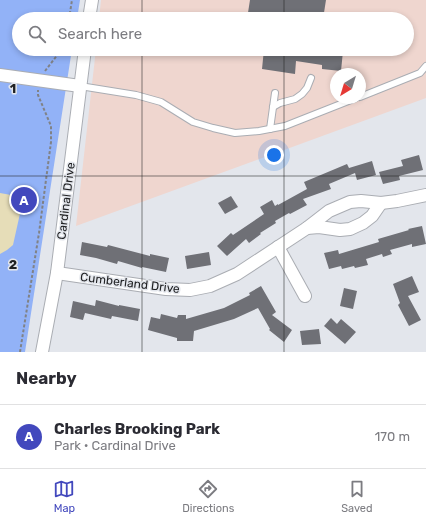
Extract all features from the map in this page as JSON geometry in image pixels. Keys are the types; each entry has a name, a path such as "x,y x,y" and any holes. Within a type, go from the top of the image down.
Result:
{"street":[{"path":"90,12 92,0"},
{"name":"Cardinal Drive","path":"42,352 57,273 84,56"},
{"path":"0,75 80,86"},
{"name":"Cumberland Drive","path":"57,273 166,290 190,290 210,286 237,274 307,228 329,211 350,202 361,201 381,203 426,195"},
{"path":"307,228 319,227 340,230 350,229 363,223 372,216 381,203"},
{"path":"278,247 305,296"}],"lane":[{"path":"366,95 420,73 426,66"},
{"path":"273,107 280,103 295,99 302,94 307,88 311,78"},
{"path":"80,86 136,95 160,102 193,122 235,133 259,132 285,126 341,104"},
{"path":"270,129 275,93"}],"path":[{"path":"70,12 72,0"},
{"path":"20,352 39,233 51,142 50,126 38,95 40,80 46,69 56,56"}],"shaded area":[{"path":"0,0 80,0 78,12 12,12 12,56 71,56 25,352 0,352"},
{"path":"101,0 426,0 426,98 76,226 95,56 414,56 414,12 100,12"}],"sand":[{"path":"0,193 11,195 21,209 13,245 0,254"}],"building":[{"path":"250,0 326,0 324,12 248,12"},
{"path":"263,56 342,56 341,68 330,68 330,70 322,69 322,65 296,61 295,74 262,69"},
{"path":"419,155 423,170 399,176 400,180 383,184 379,172 403,166 401,160"},
{"path":"372,161 376,175 357,180 355,173 329,184 331,189 303,199 307,205 275,221 276,223 260,233 261,234 249,243 246,239 227,256 217,246 231,233 233,235 264,214 260,207 272,200 275,206 278,205 307,189 304,182 347,164 349,168"},
{"path":"231,196 238,207 225,214 218,203"},
{"path":"422,226 426,244 412,247 412,244 390,250 392,254 383,257 382,254 366,259 368,265 342,269 341,266 329,269 324,253 338,250 339,254 379,242 378,239"},
{"path":"82,242 107,247 108,245 150,256 150,254 169,258 166,272 142,268 118,261 117,264 80,255"},
{"path":"209,252 211,265 187,269 185,256"},
{"path":"412,276 419,292 408,296 421,320 409,326 398,305 400,303 393,284"},
{"path":"261,286 276,312 272,315 292,330 284,342 269,330 270,329 258,308 234,319 194,331 193,341 177,341 177,338 148,330 151,317 160,319 161,314 177,318 178,315 186,315 186,319 224,308 250,295 249,293"},
{"path":"344,288 357,291 353,309 340,306"},
{"path":"96,300 119,306 140,309 138,321 112,316 111,319 85,313 83,320 70,317 73,301 95,306"},
{"path":"331,318 337,324 341,319 356,332 345,344 324,326"},
{"path":"319,329 321,344 302,345 300,331"}],"place":[{"name":"Charles Brooking Park","path":"24,200"}]}
